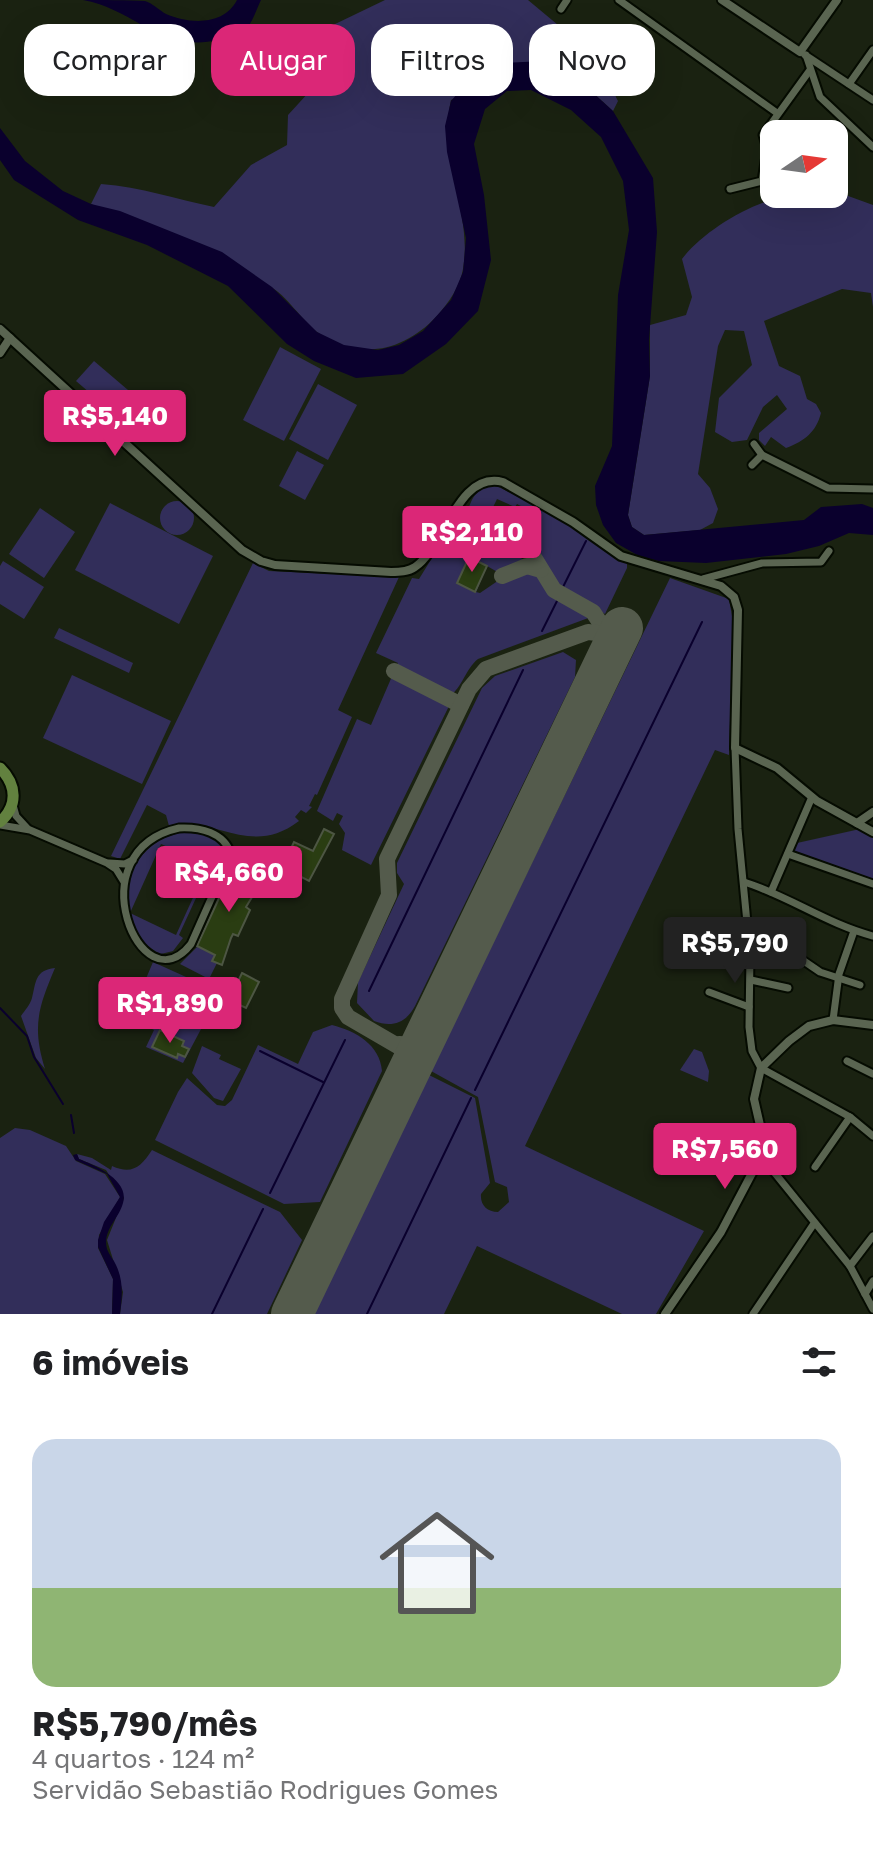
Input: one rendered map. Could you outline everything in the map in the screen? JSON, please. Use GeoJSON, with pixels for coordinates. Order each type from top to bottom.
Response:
{"type":"FeatureCollection","features":[{"type":"Feature","properties":{"kind":"main road"},"geometry":{"type":"LineString","coordinates":[[0,768],[13,785],[13,805],[0,824]]}},
{"type":"Feature","properties":{"kind":"street"},"geometry":{"type":"LineString","coordinates":[[561,9],[567,0]]}},
{"type":"Feature","properties":{"kind":"street"},"geometry":{"type":"LineString","coordinates":[[619,0],[777,113]]}},
{"type":"Feature","properties":{"kind":"street"},"geometry":{"type":"LineString","coordinates":[[722,0],[873,100]]}},
{"type":"Feature","properties":{"kind":"street"},"geometry":{"type":"LineString","coordinates":[[803,54],[836,1]]}},
{"type":"Feature","properties":{"kind":"street"},"geometry":{"type":"LineString","coordinates":[[849,84],[873,50]]}},
{"type":"Feature","properties":{"kind":"street"},"geometry":{"type":"LineString","coordinates":[[803,54],[820,97],[873,147]]}},
{"type":"Feature","properties":{"kind":"street"},"geometry":{"type":"LineString","coordinates":[[730,189],[762,181],[767,149],[763,135],[810,70]]}},
{"type":"Feature","properties":{"kind":"street"},"geometry":{"type":"LineString","coordinates":[[0,329],[253,558],[275,565],[361,571],[398,572],[414,568],[424,559],[468,492],[493,480],[503,482],[557,513],[621,556],[651,567],[703,579],[729,591],[737,603],[735,748],[738,829],[751,980],[750,1040],[755,1059],[761,1068],[850,1117],[873,1136]]}},
{"type":"Feature","properties":{"kind":"street"},"geometry":{"type":"LineString","coordinates":[[0,353],[10,338]]}},
{"type":"Feature","properties":{"kind":"street"},"geometry":{"type":"LineString","coordinates":[[754,444],[762,455],[828,488],[873,489]]}},
{"type":"Feature","properties":{"kind":"street"},"geometry":{"type":"LineString","coordinates":[[752,465],[762,455]]}},
{"type":"Feature","properties":{"kind":"street"},"geometry":{"type":"LineString","coordinates":[[703,579],[762,563],[821,562],[829,551]]}},
{"type":"Feature","properties":{"kind":"street"},"geometry":{"type":"LineString","coordinates":[[735,748],[777,768],[812,797],[873,832]]}},
{"type":"Feature","properties":{"kind":"street"},"geometry":{"type":"LineString","coordinates":[[771,892],[812,797]]}},
{"type":"Feature","properties":{"kind":"street"},"geometry":{"type":"LineString","coordinates":[[13,805],[16,816],[30,830]]}},
{"type":"Feature","properties":{"kind":"street"},"geometry":{"type":"LineString","coordinates":[[857,823],[873,812]]}},
{"type":"Feature","properties":{"kind":"street"},"geometry":{"type":"LineString","coordinates":[[0,824],[30,830],[107,863],[125,864],[152,840],[179,828],[202,829],[225,841],[231,854],[191,944],[174,957],[152,955],[136,942],[123,911],[124,882],[133,860]]}},
{"type":"Feature","properties":{"kind":"street"},"geometry":{"type":"LineString","coordinates":[[788,854],[873,884]]}},
{"type":"Feature","properties":{"kind":"street"},"geometry":{"type":"LineString","coordinates":[[107,863],[124,882]]}},
{"type":"Feature","properties":{"kind":"street"},"geometry":{"type":"LineString","coordinates":[[744,882],[854,931],[873,936]]}},
{"type":"Feature","properties":{"kind":"street"},"geometry":{"type":"LineString","coordinates":[[833,1020],[839,977],[854,931]]}},
{"type":"Feature","properties":{"kind":"street"},"geometry":{"type":"LineString","coordinates":[[748,934],[775,942]]}},
{"type":"Feature","properties":{"kind":"street"},"geometry":{"type":"LineString","coordinates":[[801,959],[817,970],[860,985]]}},
{"type":"Feature","properties":{"kind":"street"},"geometry":{"type":"LineString","coordinates":[[751,980],[788,988]]}},
{"type":"Feature","properties":{"kind":"street"},"geometry":{"type":"LineString","coordinates":[[709,992],[749,1007]]}},
{"type":"Feature","properties":{"kind":"street"},"geometry":{"type":"LineString","coordinates":[[665,1314],[721,1232],[761,1156],[762,1134],[754,1099],[761,1068],[802,1030],[833,1020],[873,1025]]}},
{"type":"Feature","properties":{"kind":"street"},"geometry":{"type":"LineString","coordinates":[[847,1061],[873,1074]]}},
{"type":"Feature","properties":{"kind":"street"},"geometry":{"type":"LineString","coordinates":[[815,1167],[850,1117]]}},
{"type":"Feature","properties":{"kind":"street"},"geometry":{"type":"LineString","coordinates":[[761,1156],[813,1225],[850,1266],[873,1309]]}},
{"type":"Feature","properties":{"kind":"street"},"geometry":{"type":"LineString","coordinates":[[753,1314],[813,1225]]}},
{"type":"Feature","properties":{"kind":"street"},"geometry":{"type":"LineString","coordinates":[[850,1266],[873,1236]]}},
{"type":"Feature","properties":{"kind":"street"},"geometry":{"type":"LineString","coordinates":[[865,1294],[873,1281]]}},
{"type":"Feature","properties":{"kind":"shaded area"},"geometry":{"type":"Polygon","coordinates":[[[83,0],[145,1],[166,14],[195,21],[224,15],[237,0],[261,0],[249,24],[211,24],[211,41],[198,42],[195,42],[195,24],[140,24],[83,0]]]}},
{"type":"Feature","properties":{"kind":"shaded area"},"geometry":{"type":"Polygon","coordinates":[[[385,0],[528,0],[557,24],[529,24],[529,67],[513,74],[513,24],[371,24],[371,96],[461,96],[451,100],[448,123],[448,145],[465,247],[459,282],[450,300],[424,328],[396,344],[381,348],[349,347],[333,341],[311,327],[269,286],[91,204],[101,184],[144,190],[214,207],[251,165],[287,145],[288,115],[305,96],[355,96],[355,24],[335,24],[385,0]]]}},
{"type":"Feature","properties":{"kind":"shaded area"},"geometry":{"type":"Polygon","coordinates":[[[513,62],[529,62],[529,90],[513,91],[513,62]]]}},
{"type":"Feature","properties":{"kind":"shaded area"},"geometry":{"type":"Polygon","coordinates":[[[455,96],[501,96],[485,109],[474,144],[484,195],[491,260],[478,311],[446,344],[403,374],[356,378],[314,361],[287,344],[228,286],[147,245],[78,220],[14,180],[0,160],[0,128],[25,161],[63,191],[222,252],[272,287],[317,332],[344,345],[378,350],[399,345],[423,331],[451,300],[463,272],[466,238],[447,152],[445,126],[451,101],[455,96]]]}},
{"type":"Feature","properties":{"kind":"shaded area"},"geometry":{"type":"Polygon","coordinates":[[[543,96],[596,96],[613,111],[653,178],[657,232],[649,340],[650,376],[628,515],[632,527],[644,535],[804,520],[821,507],[862,504],[873,508],[873,535],[849,533],[819,546],[786,554],[706,563],[659,561],[639,556],[616,543],[603,525],[596,505],[595,486],[612,446],[618,295],[629,230],[623,181],[601,137],[571,110],[543,96]]]}},
{"type":"Feature","properties":{"kind":"shaded area"},"geometry":{"type":"Polygon","coordinates":[[[596,96],[616,96],[618,101],[613,111],[596,96]]]}},
{"type":"Feature","properties":{"kind":"shaded area"},"geometry":{"type":"Polygon","coordinates":[[[848,196],[873,205],[873,307],[871,293],[842,289],[764,321],[779,366],[800,376],[807,399],[816,404],[821,413],[813,431],[786,448],[771,437],[765,446],[759,440],[759,433],[787,409],[777,395],[763,407],[747,440],[732,442],[715,432],[719,398],[752,365],[744,331],[725,330],[718,346],[698,474],[710,488],[718,509],[713,523],[700,530],[644,535],[632,527],[628,515],[650,376],[650,325],[686,315],[692,297],[682,259],[703,238],[745,210],[760,204],[760,208],[848,208],[848,196]]]}},
{"type":"Feature","properties":{"kind":"shaded area"},"geometry":{"type":"Polygon","coordinates":[[[280,347],[321,369],[284,441],[243,420],[280,347]]]}},
{"type":"Feature","properties":{"kind":"shaded area"},"geometry":{"type":"Polygon","coordinates":[[[94,361],[128,390],[111,411],[76,381],[94,361]]]}},
{"type":"Feature","properties":{"kind":"shaded area"},"geometry":{"type":"Polygon","coordinates":[[[318,384],[357,405],[328,460],[289,439],[318,384]]]}},
{"type":"Feature","properties":{"kind":"shaded area"},"geometry":{"type":"Polygon","coordinates":[[[297,451],[324,465],[305,500],[279,486],[297,451]]]}},
{"type":"Feature","properties":{"kind":"shaded area"},"geometry":{"type":"Polygon","coordinates":[[[493,484],[563,520],[627,563],[627,568],[605,614],[553,582],[528,526],[530,511],[497,499],[479,536],[528,562],[501,574],[487,566],[476,592],[480,593],[502,578],[531,569],[540,575],[555,596],[591,617],[478,659],[450,695],[396,668],[398,663],[376,653],[412,578],[419,579],[461,511],[468,510],[479,490],[493,484]]]}},
{"type":"Feature","properties":{"kind":"shaded area"},"geometry":{"type":"Polygon","coordinates":[[[177,501],[189,506],[194,518],[189,530],[177,535],[165,530],[160,518],[165,506],[177,501]]]}},
{"type":"Feature","properties":{"kind":"shaded area"},"geometry":{"type":"Polygon","coordinates":[[[110,503],[213,556],[179,624],[75,570],[110,503]]]}},
{"type":"Feature","properties":{"kind":"shaded area"},"geometry":{"type":"Polygon","coordinates":[[[40,508],[75,532],[44,578],[9,554],[40,508]]]}},
{"type":"Feature","properties":{"kind":"shaded area"},"geometry":{"type":"Polygon","coordinates":[[[3,561],[44,587],[24,619],[0,604],[0,566],[3,561]]]}},
{"type":"Feature","properties":{"kind":"shaded area"},"geometry":{"type":"Polygon","coordinates":[[[253,563],[269,571],[399,577],[338,710],[352,717],[317,795],[309,806],[312,807],[306,813],[301,810],[295,817],[299,821],[281,831],[250,836],[204,826],[169,826],[166,815],[147,805],[120,859],[111,856],[253,563]]]}},
{"type":"Feature","properties":{"kind":"shaded area"},"geometry":{"type":"Polygon","coordinates":[[[670,578],[729,599],[733,622],[729,755],[715,750],[525,1146],[704,1231],[656,1314],[622,1314],[477,1246],[444,1314],[314,1314],[429,1075],[475,1098],[490,1183],[481,1194],[483,1205],[498,1212],[509,1202],[507,1187],[495,1182],[478,1097],[431,1071],[670,578]]]}},
{"type":"Feature","properties":{"kind":"shaded area"},"geometry":{"type":"Polygon","coordinates":[[[59,628],[133,663],[129,673],[54,638],[59,628]]]}},
{"type":"Feature","properties":{"kind":"shaded area"},"geometry":{"type":"Polygon","coordinates":[[[563,652],[576,660],[575,677],[415,1006],[398,1022],[387,1024],[374,1021],[357,1003],[358,982],[404,884],[397,873],[397,863],[482,688],[495,676],[563,652]]]}},
{"type":"Feature","properties":{"kind":"shaded area"},"geometry":{"type":"Polygon","coordinates":[[[393,674],[449,706],[371,865],[342,850],[345,833],[339,824],[343,816],[337,813],[333,821],[317,811],[357,719],[371,725],[393,674]]]}},
{"type":"Feature","properties":{"kind":"shaded area"},"geometry":{"type":"Polygon","coordinates":[[[72,675],[171,721],[142,784],[43,738],[72,675]]]}},
{"type":"Feature","properties":{"kind":"shaded area"},"geometry":{"type":"Polygon","coordinates":[[[860,829],[873,836],[873,879],[794,851],[797,843],[860,829]]]}},
{"type":"Feature","properties":{"kind":"shaded area"},"geometry":{"type":"Polygon","coordinates":[[[186,832],[208,836],[226,849],[220,870],[161,844],[130,913],[176,935],[202,878],[213,884],[212,887],[202,885],[179,935],[183,938],[173,951],[161,954],[143,941],[131,924],[126,905],[128,885],[135,866],[147,850],[164,838],[186,832]]]}},
{"type":"Feature","properties":{"kind":"shaded area"},"geometry":{"type":"Polygon","coordinates":[[[198,946],[215,955],[212,961],[217,963],[209,979],[180,964],[198,946]]]}},
{"type":"Feature","properties":{"kind":"shaded area"},"geometry":{"type":"Polygon","coordinates":[[[153,962],[217,991],[217,999],[183,1063],[146,1047],[154,1030],[144,1025],[151,1009],[165,1016],[171,1004],[142,990],[149,983],[145,981],[153,962]]]}},
{"type":"Feature","properties":{"kind":"shaded area"},"geometry":{"type":"Polygon","coordinates":[[[55,968],[39,1018],[39,1041],[45,1069],[36,1058],[21,1016],[31,1001],[40,974],[55,968]]]}},
{"type":"Feature","properties":{"kind":"shaded area"},"geometry":{"type":"Polygon","coordinates":[[[332,1025],[365,1040],[377,1054],[382,1071],[320,1202],[284,1204],[155,1140],[187,1078],[217,1105],[225,1106],[232,1100],[258,1045],[298,1064],[313,1032],[332,1025]]]}},
{"type":"Feature","properties":{"kind":"shaded area"},"geometry":{"type":"Polygon","coordinates":[[[202,1046],[221,1055],[219,1059],[241,1069],[223,1101],[214,1098],[192,1073],[202,1046]]]}},
{"type":"Feature","properties":{"kind":"shaded area"},"geometry":{"type":"Polygon","coordinates":[[[694,1049],[702,1052],[709,1071],[708,1082],[680,1070],[694,1049]]]}},
{"type":"Feature","properties":{"kind":"shaded area"},"geometry":{"type":"Polygon","coordinates":[[[15,1128],[30,1130],[66,1146],[76,1161],[105,1174],[120,1197],[99,1235],[98,1248],[113,1279],[112,1314],[0,1314],[0,1138],[15,1128]]]}},
{"type":"Feature","properties":{"kind":"shaded area"},"geometry":{"type":"Polygon","coordinates":[[[152,1150],[280,1212],[302,1240],[267,1314],[120,1314],[123,1292],[107,1240],[124,1198],[106,1170],[79,1159],[77,1154],[92,1158],[111,1170],[112,1166],[125,1170],[140,1165],[152,1150]]]}},
{"type":"Feature","properties":{"kind":"shaded area"},"geometry":{"type":"Polygon","coordinates":[[[77,1154],[79,1159],[101,1169],[116,1181],[124,1195],[106,1242],[120,1277],[120,1314],[112,1314],[113,1279],[98,1247],[98,1240],[104,1222],[120,1197],[107,1174],[75,1160],[73,1155],[77,1154]]]}},
{"type":"Feature","properties":{"kind":"building"},"geometry":{"type":"Polygon","coordinates":[[[469,557],[487,566],[475,592],[457,583],[469,557]]]}},
{"type":"Feature","properties":{"kind":"building"},"geometry":{"type":"Polygon","coordinates":[[[324,829],[334,834],[309,881],[282,867],[294,842],[313,851],[324,829]]]}},
{"type":"Feature","properties":{"kind":"building"},"geometry":{"type":"Polygon","coordinates":[[[250,864],[254,866],[251,873],[263,879],[246,907],[250,910],[238,936],[233,934],[231,938],[222,965],[212,961],[215,955],[197,946],[232,870],[243,876],[250,864]]]}},
{"type":"Feature","properties":{"kind":"building"},"geometry":{"type":"Polygon","coordinates":[[[242,973],[259,982],[246,1008],[229,1000],[242,973]]]}},
{"type":"Feature","properties":{"kind":"building"},"geometry":{"type":"Polygon","coordinates":[[[160,1030],[184,1041],[182,1046],[189,1049],[185,1057],[178,1054],[177,1058],[152,1047],[160,1030]]]}},
{"type":"Feature","properties":{"kind":"waterway"},"geometry":{"type":"LineString","coordinates":[[563,587],[586,541]]}},
{"type":"Feature","properties":{"kind":"waterway"},"geometry":{"type":"LineString","coordinates":[[542,631],[557,601]]}},
{"type":"Feature","properties":{"kind":"waterway"},"geometry":{"type":"LineString","coordinates":[[475,1090],[702,622]]}},
{"type":"Feature","properties":{"kind":"waterway"},"geometry":{"type":"LineString","coordinates":[[369,991],[523,670]]}},
{"type":"Feature","properties":{"kind":"waterway"},"geometry":{"type":"LineString","coordinates":[[0,1008],[27,1036],[34,1057],[63,1104]]}},
{"type":"Feature","properties":{"kind":"waterway"},"geometry":{"type":"LineString","coordinates":[[270,1193],[345,1040]]}},
{"type":"Feature","properties":{"kind":"waterway"},"geometry":{"type":"LineString","coordinates":[[260,1051],[323,1082]]}},
{"type":"Feature","properties":{"kind":"waterway"},"geometry":{"type":"LineString","coordinates":[[367,1314],[471,1098]]}},
{"type":"Feature","properties":{"kind":"waterway"},"geometry":{"type":"LineString","coordinates":[[71,1115],[74,1133]]}},
{"type":"Feature","properties":{"kind":"waterway"},"geometry":{"type":"LineString","coordinates":[[212,1314],[263,1209]]}},
{"type":"Feature","properties":{"kind":"taxiway"},"geometry":{"type":"LineString","coordinates":[[535,559],[554,590],[593,612],[610,638]]}},
{"type":"Feature","properties":{"kind":"taxiway"},"geometry":{"type":"LineString","coordinates":[[502,576],[527,566],[541,570]]}},
{"type":"Feature","properties":{"kind":"taxiway"},"geometry":{"type":"LineString","coordinates":[[410,1068],[403,1049],[348,1017],[342,1008],[342,999],[389,895],[387,859],[469,689],[486,669],[588,632],[606,634],[612,646],[610,654]]}},
{"type":"Feature","properties":{"kind":"taxiway"},"geometry":{"type":"LineString","coordinates":[[394,671],[461,705]]}},
{"type":"Feature","properties":{"kind":"taxiway"},"geometry":{"type":"LineString","coordinates":[[399,1044],[414,1045],[425,1038]]}},
{"type":"Feature","properties":{"kind":"runway"},"geometry":{"type":"LineString","coordinates":[[292,1314],[622,628]]}}]}
